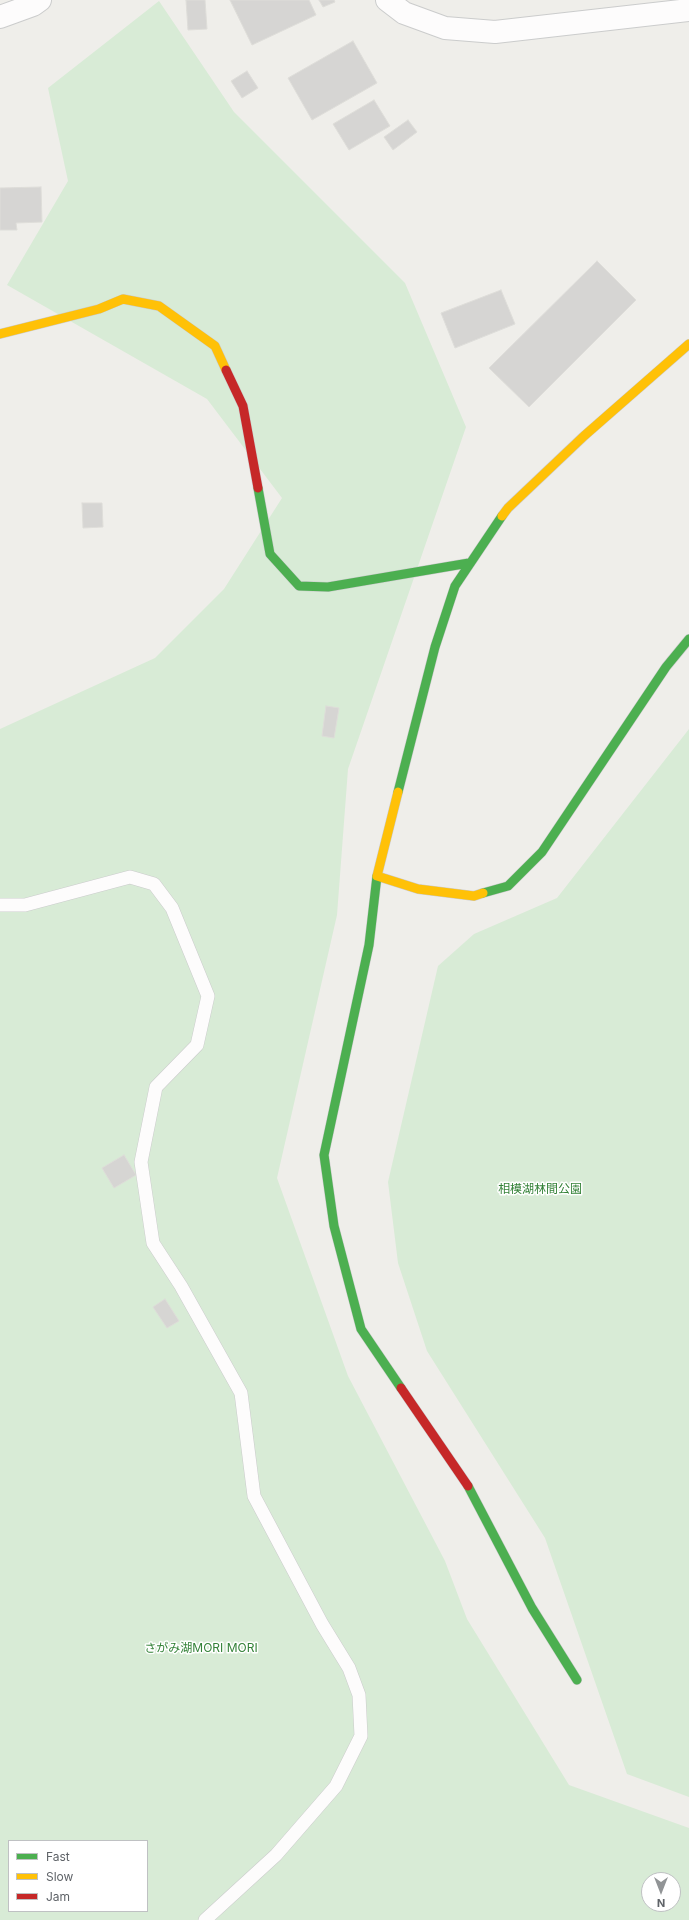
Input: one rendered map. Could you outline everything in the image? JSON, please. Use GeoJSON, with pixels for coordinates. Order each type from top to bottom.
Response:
{"type":"FeatureCollection","features":[{"type":"Feature","properties":{"kind":"street"},"geometry":{"type":"LineString","coordinates":[[0,18],[33,5],[40,0]]}},
{"type":"Feature","properties":{"kind":"street"},"geometry":{"type":"LineString","coordinates":[[387,0],[404,13],[445,28],[495,32],[689,10]]}},
{"type":"Feature","properties":{"kind":"street"},"geometry":{"type":"LineString","coordinates":[[0,334],[99,310],[123,299],[159,306],[215,346],[243,406],[270,554],[299,586],[328,587],[469,563]]}},
{"type":"Feature","properties":{"kind":"street"},"geometry":{"type":"LineString","coordinates":[[577,1680],[532,1608],[467,1484],[361,1328],[334,1226],[324,1155],[369,946],[377,876],[435,647],[455,586],[469,563],[508,508],[584,436],[689,344]]}},
{"type":"Feature","properties":{"kind":"street"},"geometry":{"type":"LineString","coordinates":[[377,876],[418,889],[474,896],[508,886],[542,852],[666,668],[689,639]]}},
{"type":"Feature","properties":{"kind":"lane"},"geometry":{"type":"LineString","coordinates":[[0,905],[25,905],[130,877],[154,884],[172,908],[208,996],[197,1045],[156,1087],[141,1162],[153,1243],[181,1286],[241,1393],[254,1496],[322,1624],[350,1668],[360,1695],[361,1736],[336,1786],[276,1855],[205,1920]]}},
{"type":"Feature","properties":{"kind":"green space","name":"さがみ湖MORI MORI"},"geometry":{"type":"Polygon","coordinates":[[[159,1],[234,112],[405,283],[466,427],[348,769],[337,915],[277,1178],[348,1376],[445,1561],[467,1619],[569,1785],[689,1828],[689,1920],[0,1920],[0,729],[155,658],[224,589],[282,498],[207,399],[7,285],[68,181],[48,88],[159,1]]]}},
{"type":"Feature","properties":{"kind":"green space","name":"相模湖林間公園"},"geometry":{"type":"Polygon","coordinates":[[[689,729],[689,1797],[627,1774],[545,1538],[427,1351],[398,1263],[388,1182],[438,966],[474,934],[557,898],[689,729]]]}},
{"type":"Feature","properties":{"kind":"building"},"geometry":{"type":"Polygon","coordinates":[[[186,0],[205,0],[207,29],[188,30],[186,0]]]}},
{"type":"Feature","properties":{"kind":"building"},"geometry":{"type":"Polygon","coordinates":[[[230,0],[309,0],[316,15],[252,45],[230,0]]]}},
{"type":"Feature","properties":{"kind":"building"},"geometry":{"type":"Polygon","coordinates":[[[319,0],[334,0],[335,2],[323,7],[319,0]]]}},
{"type":"Feature","properties":{"kind":"building"},"geometry":{"type":"Polygon","coordinates":[[[353,41],[377,83],[312,120],[288,78],[353,41]]]}},
{"type":"Feature","properties":{"kind":"building"},"geometry":{"type":"Polygon","coordinates":[[[247,71],[258,88],[242,98],[231,81],[247,71]]]}},
{"type":"Feature","properties":{"kind":"building"},"geometry":{"type":"Polygon","coordinates":[[[374,100],[390,126],[349,150],[333,124],[374,100]]]}},
{"type":"Feature","properties":{"kind":"building"},"geometry":{"type":"Polygon","coordinates":[[[408,120],[417,132],[393,150],[384,137],[408,120]]]}},
{"type":"Feature","properties":{"kind":"building"},"geometry":{"type":"Polygon","coordinates":[[[41,187],[42,222],[16,223],[17,230],[0,230],[0,188],[41,187]]]}},
{"type":"Feature","properties":{"kind":"building"},"geometry":{"type":"Polygon","coordinates":[[[597,261],[636,300],[529,407],[489,368],[597,261]]]}},
{"type":"Feature","properties":{"kind":"building"},"geometry":{"type":"Polygon","coordinates":[[[501,290],[515,324],[455,348],[441,313],[501,290]]]}},
{"type":"Feature","properties":{"kind":"building"},"geometry":{"type":"Polygon","coordinates":[[[82,503],[102,503],[103,527],[83,528],[82,503]]]}},
{"type":"Feature","properties":{"kind":"building"},"geometry":{"type":"Polygon","coordinates":[[[326,706],[339,708],[334,738],[322,736],[326,706]]]}},
{"type":"Feature","properties":{"kind":"building"},"geometry":{"type":"Polygon","coordinates":[[[124,1155],[136,1175],[114,1188],[102,1168],[124,1155]]]}},
{"type":"Feature","properties":{"kind":"building"},"geometry":{"type":"Polygon","coordinates":[[[165,1299],[179,1321],[167,1328],[153,1307],[165,1299]]]}},
{"type":"Feature","properties":{"kind":"traffic: fast"},"geometry":{"type":"LineString","coordinates":[[258,488],[270,554],[299,586],[328,587],[469,563]]}},
{"type":"Feature","properties":{"kind":"traffic: fast"},"geometry":{"type":"LineString","coordinates":[[398,792],[435,647],[455,586],[502,516]]}},
{"type":"Feature","properties":{"kind":"traffic: fast"},"geometry":{"type":"LineString","coordinates":[[483,893],[508,886],[542,852],[666,667],[689,639]]}},
{"type":"Feature","properties":{"kind":"traffic: fast"},"geometry":{"type":"LineString","coordinates":[[377,876],[369,945],[324,1155],[334,1226],[361,1329],[401,1388]]}},
{"type":"Feature","properties":{"kind":"traffic: fast"},"geometry":{"type":"LineString","coordinates":[[468,1486],[532,1608],[577,1680]]}},
{"type":"Feature","properties":{"kind":"traffic: slow"},"geometry":{"type":"LineString","coordinates":[[0,334],[99,309],[123,299],[159,306],[215,346],[226,370]]}},
{"type":"Feature","properties":{"kind":"traffic: slow"},"geometry":{"type":"LineString","coordinates":[[502,516],[508,508],[584,436],[689,344]]}},
{"type":"Feature","properties":{"kind":"traffic: slow"},"geometry":{"type":"LineString","coordinates":[[398,792],[377,876],[418,889],[474,896],[483,893]]}},
{"type":"Feature","properties":{"kind":"traffic: jam"},"geometry":{"type":"LineString","coordinates":[[226,370],[243,406],[258,488]]}},
{"type":"Feature","properties":{"kind":"traffic: jam"},"geometry":{"type":"LineString","coordinates":[[401,1388],[468,1486]]}}]}
